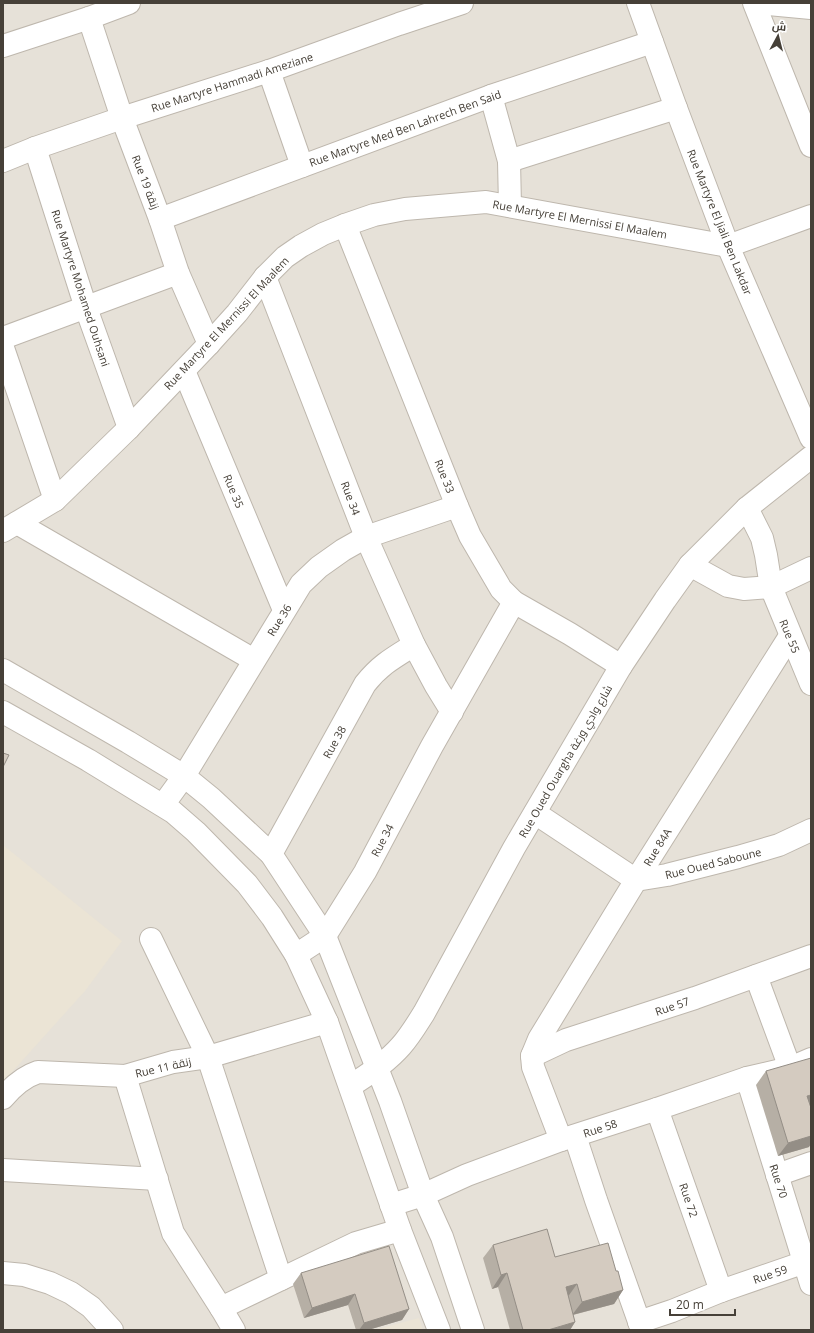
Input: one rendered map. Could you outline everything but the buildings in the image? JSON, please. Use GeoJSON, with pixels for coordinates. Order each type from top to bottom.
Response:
{"type":"FeatureCollection","features":[{"type":"Feature","properties":{"kind":"street"},"geometry":{"type":"LineString","coordinates":[[3,46],[89,18],[129,3]]}},
{"type":"Feature","properties":{"kind":"street","name":"Rue Martyre Hammadi Ameziane"},"geometry":{"type":"LineString","coordinates":[[3,161],[35,148],[122,118],[269,71],[462,3]]}},
{"type":"Feature","properties":{"kind":"street","name":"Rue Martyre El Jiali Ben Lakdar"},"geometry":{"type":"LineString","coordinates":[[638,3],[728,246],[811,438]]}},
{"type":"Feature","properties":{"kind":"street"},"geometry":{"type":"LineString","coordinates":[[754,3],[811,146]]}},
{"type":"Feature","properties":{"kind":"street"},"geometry":{"type":"LineString","coordinates":[[758,3],[811,8]]}},
{"type":"Feature","properties":{"kind":"street","name":"Rue 19 زنقة"},"geometry":{"type":"LineString","coordinates":[[89,18],[122,118],[160,219],[178,273],[209,344]]}},
{"type":"Feature","properties":{"kind":"street","name":"Rue Martyre Med Ben Lahrech Ben Said"},"geometry":{"type":"LineString","coordinates":[[160,219],[491,96],[652,42]]}},
{"type":"Feature","properties":{"kind":"street"},"geometry":{"type":"LineString","coordinates":[[269,71],[302,166]]}},
{"type":"Feature","properties":{"kind":"street"},"geometry":{"type":"LineString","coordinates":[[491,96],[509,161],[510,206]]}},
{"type":"Feature","properties":{"kind":"street"},"geometry":{"type":"LineString","coordinates":[[509,161],[676,108]]}},
{"type":"Feature","properties":{"kind":"street","name":"Rue Martyre Mohamed Ouhsani"},"geometry":{"type":"LineString","coordinates":[[35,148],[86,308],[129,428]]}},
{"type":"Feature","properties":{"kind":"street","name":"Rue Martyre El Mernissi El Maalem"},"geometry":{"type":"LineString","coordinates":[[10,527],[55,500],[129,428],[209,344],[237,313],[265,277],[285,257],[300,246],[345,225],[374,215],[405,208],[486,202],[728,246]]}},
{"type":"Feature","properties":{"kind":"street"},"geometry":{"type":"LineString","coordinates":[[728,246],[811,216]]}},
{"type":"Feature","properties":{"kind":"street","name":"Rue 33"},"geometry":{"type":"LineString","coordinates":[[345,225],[456,506],[470,536],[501,589],[514,602],[570,634],[621,666]]}},
{"type":"Feature","properties":{"kind":"street"},"geometry":{"type":"LineString","coordinates":[[3,338],[178,273]]}},
{"type":"Feature","properties":{"kind":"street","name":"Rue 34"},"geometry":{"type":"LineString","coordinates":[[265,277],[366,537],[414,645],[452,712]]}},
{"type":"Feature","properties":{"kind":"street"},"geometry":{"type":"LineString","coordinates":[[3,348],[55,500]]}},
{"type":"Feature","properties":{"kind":"street","name":"Rue 35"},"geometry":{"type":"LineString","coordinates":[[184,371],[284,610]]}},
{"type":"Feature","properties":{"kind":"street","name":"Rue Oued Ouargha شارع وادي ورغة"},"geometry":{"type":"LineString","coordinates":[[350,1086],[377,1067],[401,1046],[411,1034],[535,813],[621,666],[690,565],[747,508],[811,457]]}},
{"type":"Feature","properties":{"kind":"street","name":"Rue 36"},"geometry":{"type":"LineString","coordinates":[[163,806],[184,776],[301,584],[319,567],[343,550],[366,537],[456,506]]}},
{"type":"Feature","properties":{"kind":"street","name":"Rue 55"},"geometry":{"type":"LineString","coordinates":[[747,508],[762,538],[771,587],[811,684]]}},
{"type":"Feature","properties":{"kind":"street"},"geometry":{"type":"LineString","coordinates":[[10,527],[254,660]]}},
{"type":"Feature","properties":{"kind":"street"},"geometry":{"type":"LineString","coordinates":[[690,565],[728,586],[744,589],[771,587],[811,568]]}},
{"type":"Feature","properties":{"kind":"street","name":"Rue 34"},"geometry":{"type":"LineString","coordinates":[[296,955],[325,936],[365,872],[432,746],[514,602]]}},
{"type":"Feature","properties":{"kind":"street","name":"Rue 84A"},"geometry":{"type":"LineString","coordinates":[[532,1059],[539,1039],[636,880],[790,636]]}},
{"type":"Feature","properties":{"kind":"street","name":"Rue 38"},"geometry":{"type":"LineString","coordinates":[[271,854],[365,684],[386,662],[414,645]]}},
{"type":"Feature","properties":{"kind":"street"},"geometry":{"type":"LineString","coordinates":[[3,670],[184,776],[211,798],[271,854],[325,936],[377,1067],[423,1194],[442,1237],[473,1330]]}},
{"type":"Feature","properties":{"kind":"street"},"geometry":{"type":"LineString","coordinates":[[3,712],[88,760],[173,812],[196,832],[247,884],[272,917],[296,955],[327,1022],[400,1230],[439,1330]]}},
{"type":"Feature","properties":{"kind":"street"},"geometry":{"type":"LineString","coordinates":[[535,813],[636,880]]}},
{"type":"Feature","properties":{"kind":"street","name":"Rue Oued Saboune"},"geometry":{"type":"LineString","coordinates":[[636,880],[667,875],[738,858],[779,845],[811,830]]}},
{"type":"Feature","properties":{"kind":"street"},"geometry":{"type":"LineString","coordinates":[[151,939],[208,1057],[281,1279]]}},
{"type":"Feature","properties":{"kind":"street","name":"Rue 57"},"geometry":{"type":"LineString","coordinates":[[532,1059],[566,1040],[649,1014],[811,956]]}},
{"type":"Feature","properties":{"kind":"street"},"geometry":{"type":"LineString","coordinates":[[756,976],[790,1068]]}},
{"type":"Feature","properties":{"kind":"street","name":"Rue 11 زنقة"},"geometry":{"type":"LineString","coordinates":[[3,1098],[18,1082],[28,1075],[38,1072],[125,1076],[173,1062],[208,1057],[327,1022]]}},
{"type":"Feature","properties":{"kind":"street"},"geometry":{"type":"LineString","coordinates":[[532,1059],[539,1085],[568,1138],[601,1215],[640,1326]]}},
{"type":"Feature","properties":{"kind":"street","name":"Rue 58"},"geometry":{"type":"LineString","coordinates":[[392,1205],[423,1194],[467,1175],[568,1138],[746,1078],[790,1068],[811,1059]]}},
{"type":"Feature","properties":{"kind":"street"},"geometry":{"type":"LineString","coordinates":[[125,1076],[173,1233],[234,1330]]}},
{"type":"Feature","properties":{"kind":"street","name":"Rue 70"},"geometry":{"type":"LineString","coordinates":[[746,1078],[807,1261],[811,1284]]}},
{"type":"Feature","properties":{"kind":"street","name":"Rue 72"},"geometry":{"type":"LineString","coordinates":[[657,1109],[721,1291]]}},
{"type":"Feature","properties":{"kind":"street"},"geometry":{"type":"LineString","coordinates":[[778,1176],[811,1163]]}},
{"type":"Feature","properties":{"kind":"street"},"geometry":{"type":"LineString","coordinates":[[3,1170],[157,1179]]}},
{"type":"Feature","properties":{"kind":"street"},"geometry":{"type":"LineString","coordinates":[[221,1308],[356,1243],[400,1230]]}},
{"type":"Feature","properties":{"kind":"street","name":"Rue 59"},"geometry":{"type":"LineString","coordinates":[[640,1326],[721,1291],[807,1261]]}},
{"type":"Feature","properties":{"kind":"street"},"geometry":{"type":"LineString","coordinates":[[3,1273],[24,1275],[50,1283],[71,1293],[91,1308],[112,1330]]}},
{"type":"Feature","properties":{"kind":"shaded area"},"geometry":{"type":"Polygon","coordinates":[[[3,3],[811,3],[811,1330],[3,1330],[3,3]]]}},
{"type":"Feature","properties":{"kind":"shaded area"},"geometry":{"type":"Polygon","coordinates":[[[3,845],[122,941],[85,991],[3,1082],[3,845]]]}},
{"type":"Feature","properties":{"kind":"shaded area"},"geometry":{"type":"Polygon","coordinates":[[[419,1318],[423,1330],[374,1330],[419,1318]]]}}]}
